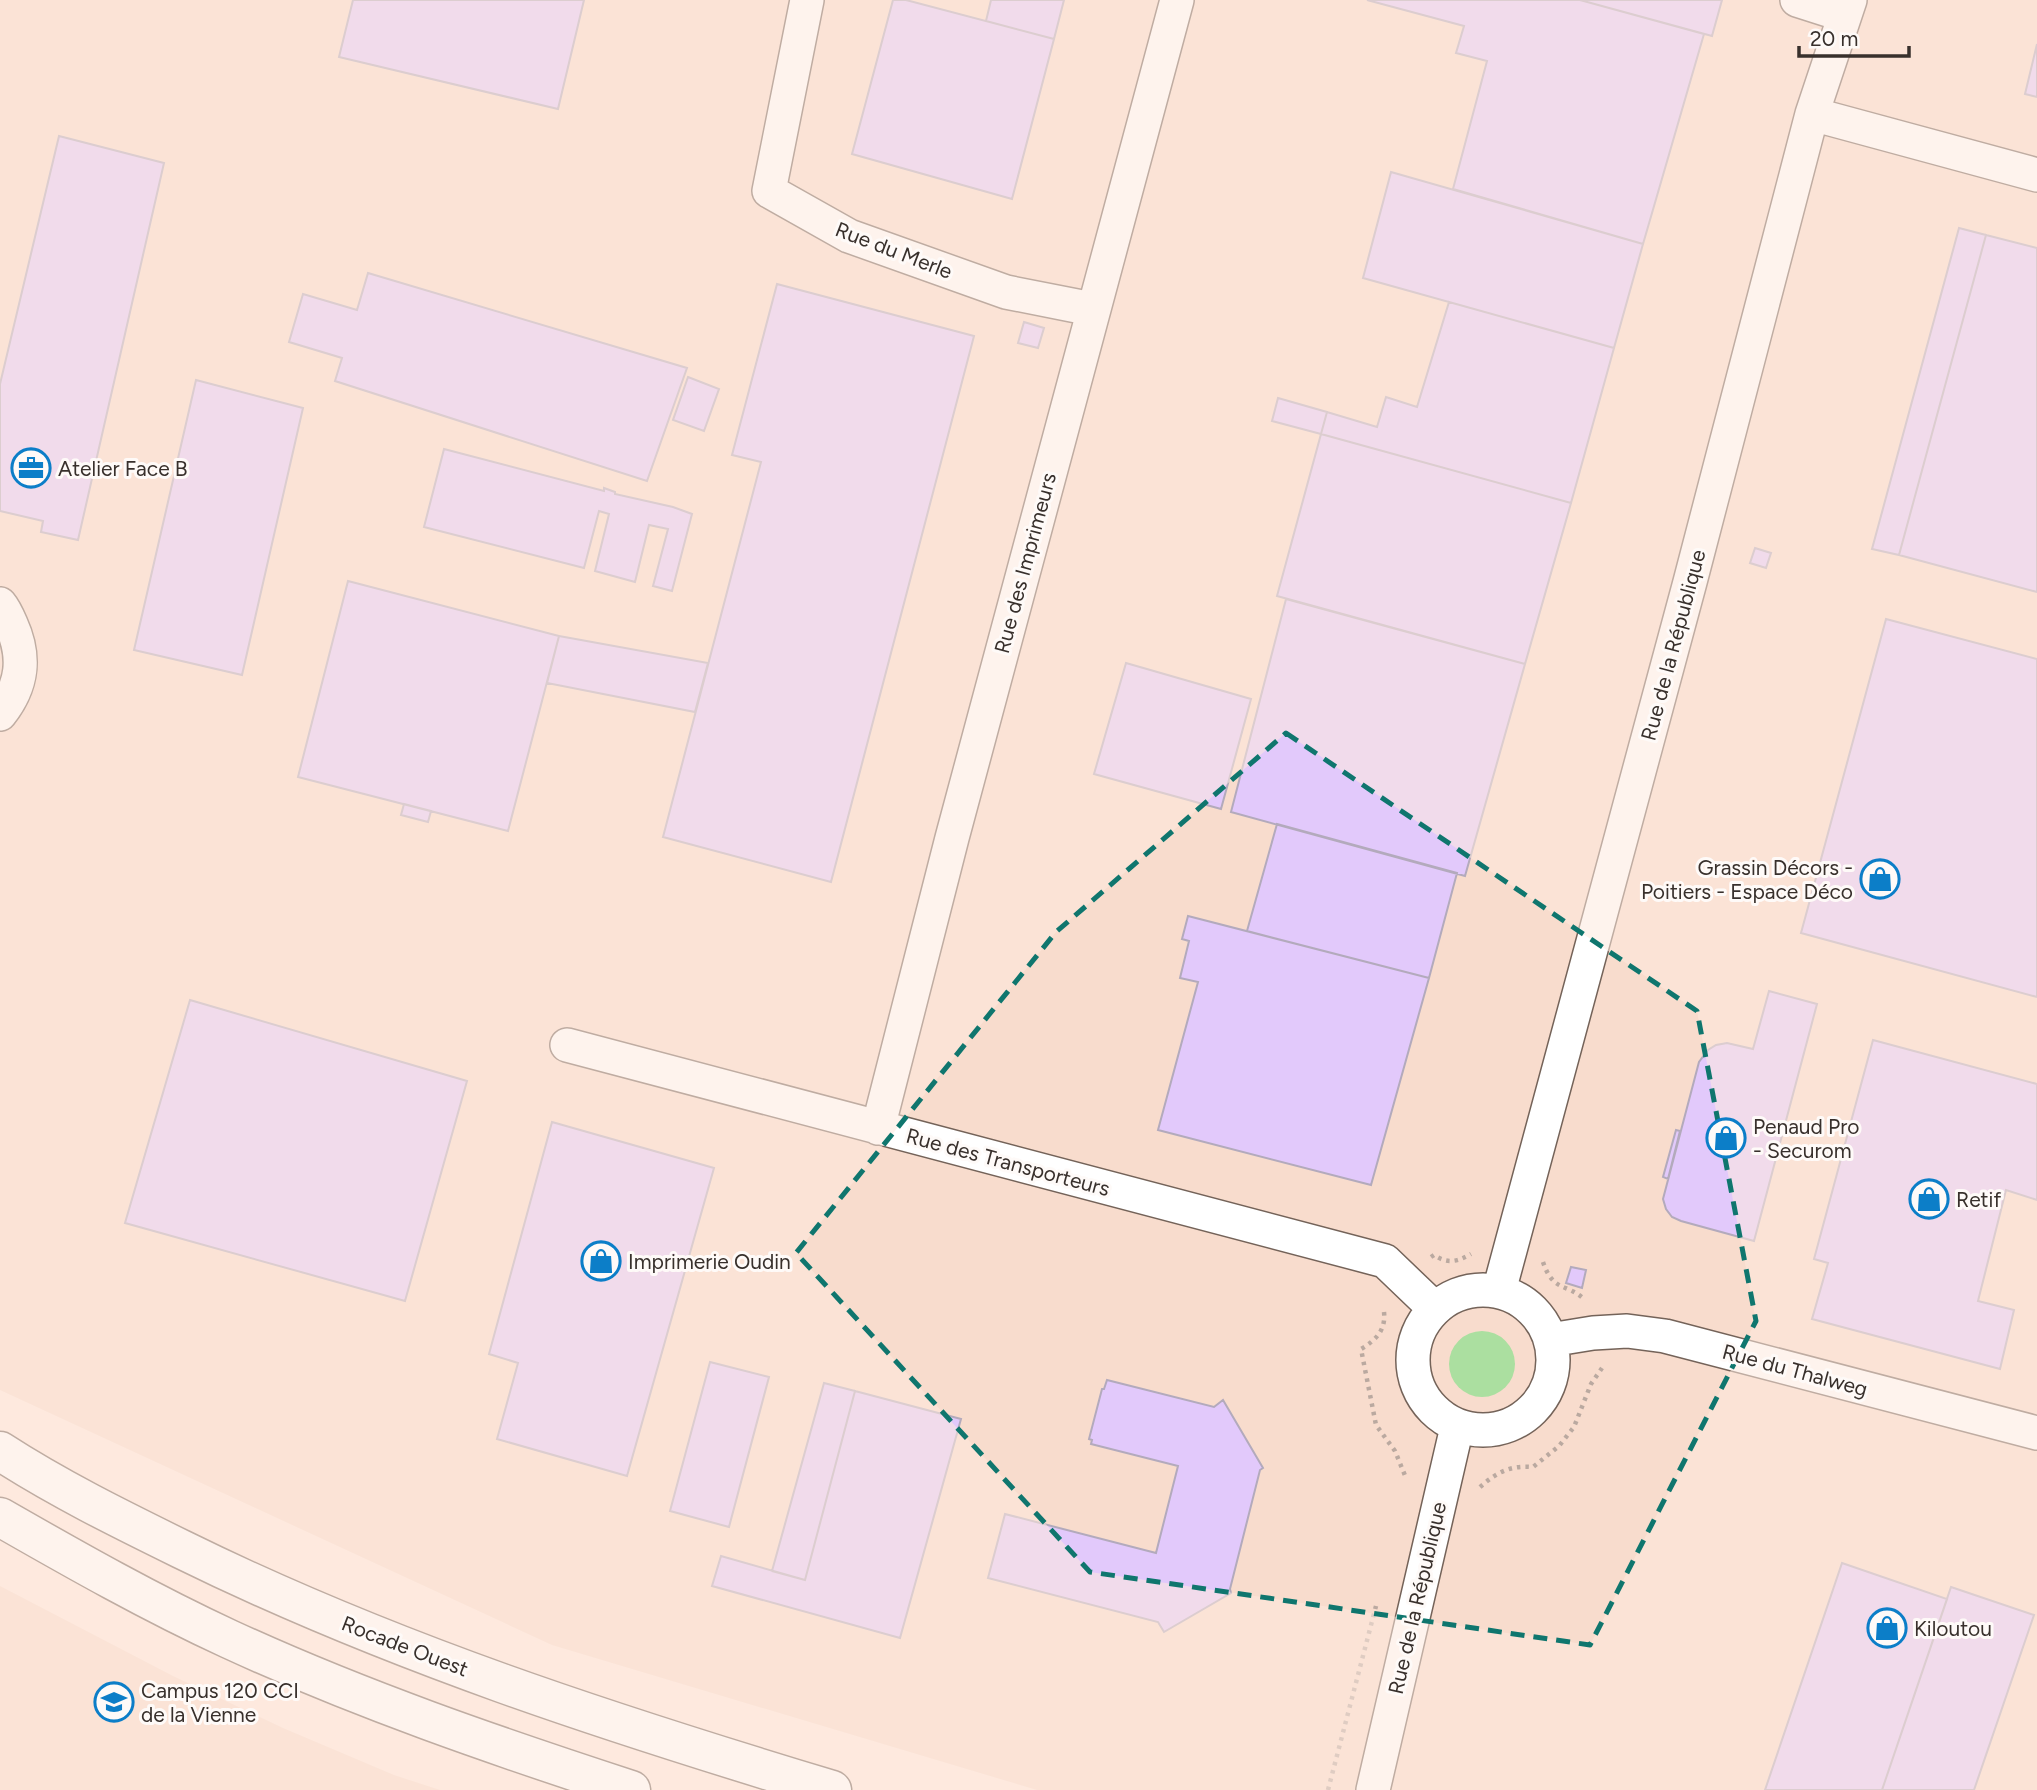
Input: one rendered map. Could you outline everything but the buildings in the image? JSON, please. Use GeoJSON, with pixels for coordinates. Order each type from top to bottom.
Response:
{"type":"FeatureCollection","features":[{"type":"Feature","properties":{"kind":"main road","name":"Rocade Ouest"},"geometry":{"type":"LineString","coordinates":[[0,1451],[171,1544],[254,1585],[384,1640],[547,1700],[832,1790]]}},
{"type":"Feature","properties":{"kind":"main road"},"geometry":{"type":"LineString","coordinates":[[0,1517],[120,1586],[230,1640],[355,1692],[556,1766],[631,1790]]}},
{"type":"Feature","properties":{"kind":"street","name":"Rue du Merle"},"geometry":{"type":"LineString","coordinates":[[807,0],[769,191],[849,236],[1006,292],[1092,309]]}},
{"type":"Feature","properties":{"kind":"street","name":"Rue des Imprimeurs"},"geometry":{"type":"LineString","coordinates":[[878,1128],[951,838],[1177,0]]}},
{"type":"Feature","properties":{"kind":"street"},"geometry":{"type":"LineString","coordinates":[[1797,0],[1847,8]]}},
{"type":"Feature","properties":{"kind":"street","name":"Rue de la République"},"geometry":{"type":"LineString","coordinates":[[1499,1292],[1812,114],[1847,8]]}},
{"type":"Feature","properties":{"kind":"street"},"geometry":{"type":"LineString","coordinates":[[1812,114],[2037,175]]}},
{"type":"Feature","properties":{"kind":"street"},"geometry":{"type":"LineString","coordinates":[[0,604],[17,637],[22,670],[11,699],[0,713]]}},
{"type":"Feature","properties":{"kind":"street","name":"Rue des Transporteurs"},"geometry":{"type":"LineString","coordinates":[[567,1045],[1385,1261],[1433,1307]]}},
{"type":"Feature","properties":{"kind":"street"},"geometry":{"type":"LineString","coordinates":[[1479,1289],[1499,1292],[1516,1298],[1538,1316],[1550,1340],[1552,1364],[1548,1387],[1538,1406],[1521,1420],[1503,1428],[1479,1433],[1457,1427],[1429,1407],[1418,1381],[1413,1359],[1420,1327],[1433,1307],[1455,1294],[1479,1289]]}},
{"type":"Feature","properties":{"kind":"street","name":"Rue du Thalweg"},"geometry":{"type":"LineString","coordinates":[[1550,1340],[1627,1331],[1665,1336],[2037,1433]]}},
{"type":"Feature","properties":{"kind":"street","name":"Rue de la République"},"geometry":{"type":"LineString","coordinates":[[1372,1783],[1457,1427]]}},
{"type":"Feature","properties":{"kind":"path"},"geometry":{"type":"LineString","coordinates":[[1476,1491],[1492,1477],[1517,1466],[1534,1467],[1559,1446],[1574,1427],[1591,1384],[1603,1369],[1593,1333]]}},
{"type":"Feature","properties":{"kind":"highlighted area"},"geometry":{"type":"Polygon","coordinates":[[[1286,733],[1697,1011],[1756,1321],[1590,1645],[1090,1572],[796,1253],[1056,932],[1286,733]]]}},
{"type":"Feature","properties":{"kind":"shaded area"},"geometry":{"type":"Polygon","coordinates":[[[0,0],[2037,0],[2037,1790],[1037,1790],[552,1645],[0,1390],[0,0]]]}},
{"type":"Feature","properties":{"kind":"shaded area","name":"Campus 120 CCI de la Vienne"},"geometry":{"type":"Polygon","coordinates":[[[0,1586],[173,1676],[283,1728],[394,1775],[440,1790],[0,1790],[0,1586]]]}},
{"type":"Feature","properties":{"kind":"green space"},"geometry":{"type":"Polygon","coordinates":[[[1482,1331],[1495,1334],[1505,1341],[1512,1351],[1515,1364],[1512,1377],[1505,1387],[1495,1394],[1482,1397],[1469,1394],[1459,1387],[1452,1377],[1449,1364],[1452,1351],[1459,1341],[1469,1334],[1482,1331]]]}},
{"type":"Feature","properties":{"kind":"place","name":"Atelier Face B"},"geometry":{"type":"Point","coordinates":[31,468]}},
{"type":"Feature","properties":{"kind":"place","name":"Grassin Décors - Poitiers - Espace Déco"},"geometry":{"type":"Point","coordinates":[1880,879]}},
{"type":"Feature","properties":{"kind":"place","name":"Penaud Pro - Securom"},"geometry":{"type":"Point","coordinates":[1726,1138]}},
{"type":"Feature","properties":{"kind":"place","name":"Retif"},"geometry":{"type":"Point","coordinates":[1929,1199]}},
{"type":"Feature","properties":{"kind":"place","name":"Imprimerie Oudin"},"geometry":{"type":"Point","coordinates":[601,1261]}},
{"type":"Feature","properties":{"kind":"place","name":"Kiloutou"},"geometry":{"type":"Point","coordinates":[1887,1628]}},
{"type":"Feature","properties":{"kind":"place","name":"Campus 120 CCI de la Vienne"},"geometry":{"type":"Point","coordinates":[114,1702]}}]}
